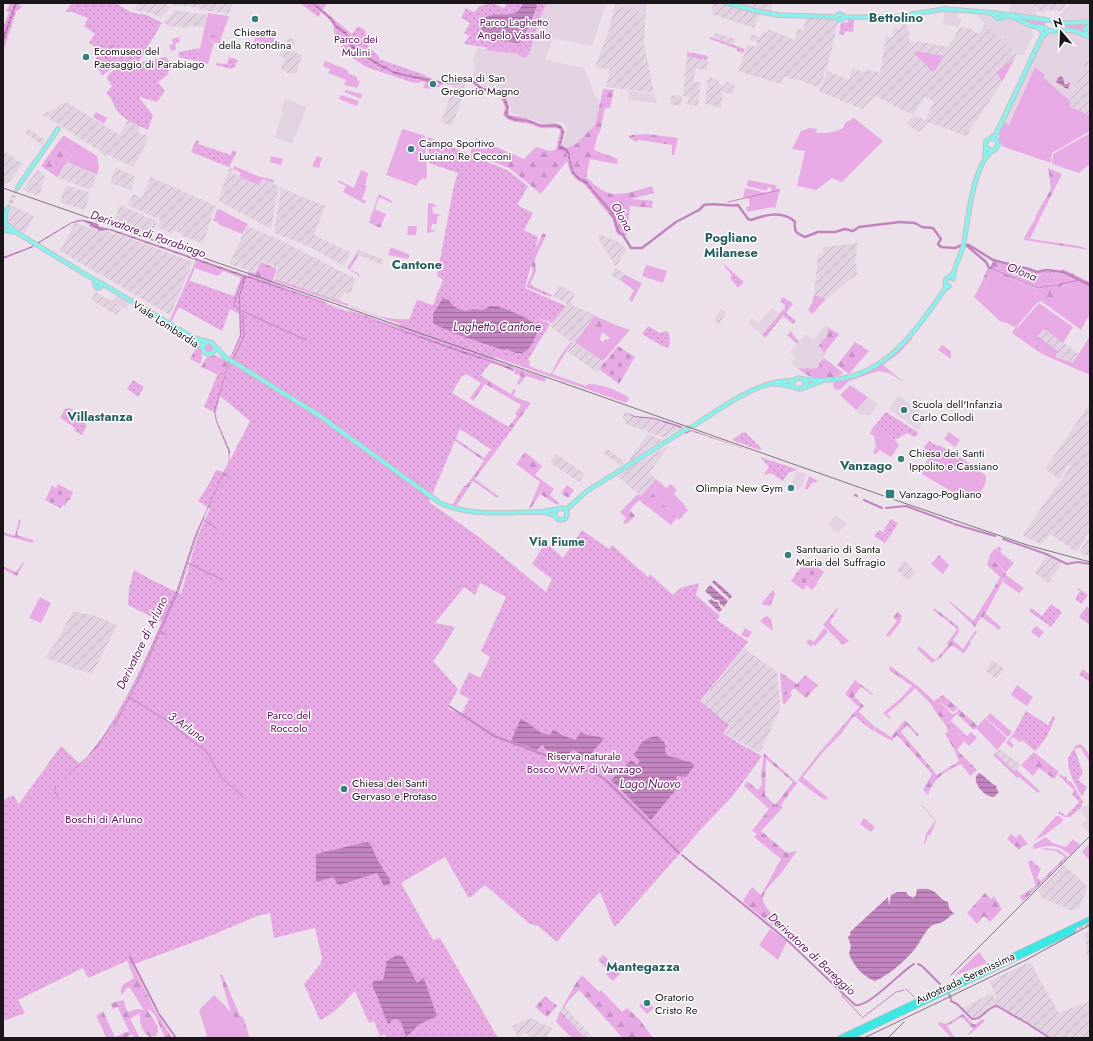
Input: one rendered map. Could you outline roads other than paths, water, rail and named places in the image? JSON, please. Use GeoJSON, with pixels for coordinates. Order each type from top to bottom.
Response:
{"type":"FeatureCollection","features":[{"type":"Feature","properties":{"kind":"highway","name":"Autostrada Serenissima"},"geometry":{"type":"LineString","coordinates":[[840,1038],[1090,919]]}},
{"type":"Feature","properties":{"kind":"highway","name":"Autostrada Serenissima"},"geometry":{"type":"LineString","coordinates":[[849,1038],[1073,931]]}},
{"type":"Feature","properties":{"kind":"main road"},"geometry":{"type":"LineString","coordinates":[[727,3],[761,12],[791,16],[837,17],[840,14],[843,17],[895,17],[944,9],[980,11],[1004,17],[1010,16],[1030,25],[1039,27],[1042,29],[1043,33],[999,128],[997,135],[997,148],[985,159]]}},
{"type":"Feature","properties":{"kind":"main road"},"geometry":{"type":"LineString","coordinates":[[998,15],[1035,18],[1050,21],[1058,26],[1062,31],[1072,30],[1089,36]]}},
{"type":"Feature","properties":{"kind":"main road"},"geometry":{"type":"LineString","coordinates":[[1040,39],[1048,30],[1047,24],[1050,21]]}},
{"type":"Feature","properties":{"kind":"main road"},"geometry":{"type":"LineString","coordinates":[[1030,25],[1040,26],[1052,32],[1058,26],[1090,22]]}},
{"type":"Feature","properties":{"kind":"main road"},"geometry":{"type":"LineString","coordinates":[[1089,36],[1085,30],[1090,25]]}},
{"type":"Feature","properties":{"kind":"main road"},"geometry":{"type":"LineString","coordinates":[[947,285],[953,284],[952,277],[963,245],[974,186],[985,159],[986,142],[999,128]]}},
{"type":"Feature","properties":{"kind":"main road"},"geometry":{"type":"LineString","coordinates":[[18,187],[59,130]]}},
{"type":"Feature","properties":{"kind":"main road"},"geometry":{"type":"LineString","coordinates":[[991,138],[997,141]]}},
{"type":"Feature","properties":{"kind":"main road"},"geometry":{"type":"LineString","coordinates":[[986,148],[992,151]]}},
{"type":"Feature","properties":{"kind":"main road"},"geometry":{"type":"LineString","coordinates":[[5,222],[4,215],[8,208]]}},
{"type":"Feature","properties":{"kind":"main road","name":"Viale Lombardia"},"geometry":{"type":"LineString","coordinates":[[5,222],[5,228],[3,230],[19,234]]}},
{"type":"Feature","properties":{"kind":"main road","name":"Viale Lombardia"},"geometry":{"type":"LineString","coordinates":[[5,222],[19,234],[88,275],[94,281],[110,288],[195,340],[203,349]]}},
{"type":"Feature","properties":{"kind":"main road"},"geometry":{"type":"LineString","coordinates":[[693,426],[755,389],[771,383],[794,380],[798,378],[825,380],[840,379],[860,374],[878,364],[890,356],[907,339],[945,289],[947,285],[946,279],[952,277]]}},
{"type":"Feature","properties":{"kind":"main road","name":"Viale Lombardia"},"geometry":{"type":"LineString","coordinates":[[129,300],[194,338],[208,342]]}},
{"type":"Feature","properties":{"kind":"main road"},"geometry":{"type":"LineString","coordinates":[[228,359],[206,354],[203,349],[204,344],[208,342],[214,344],[228,359],[317,414],[440,502],[460,510],[474,512],[548,513],[555,516],[557,520],[561,521],[564,520],[575,501]]}},
{"type":"Feature","properties":{"kind":"main road"},"geometry":{"type":"LineString","coordinates":[[211,354],[215,352],[216,347]]}},
{"type":"Feature","properties":{"kind":"main road"},"geometry":{"type":"LineString","coordinates":[[804,379],[806,384],[804,388]]}},
{"type":"Feature","properties":{"kind":"main road"},"geometry":{"type":"LineString","coordinates":[[794,380],[792,384],[794,388]]}},
{"type":"Feature","properties":{"kind":"main road"},"geometry":{"type":"LineString","coordinates":[[755,389],[776,384],[784,384],[800,389],[813,383],[825,380]]}},
{"type":"Feature","properties":{"kind":"main road"},"geometry":{"type":"LineString","coordinates":[[540,512],[568,508],[587,491],[688,428]]}},
{"type":"Feature","properties":{"kind":"main road"},"geometry":{"type":"LineString","coordinates":[[555,516],[555,511],[558,509]]}},
{"type":"Feature","properties":{"kind":"main road"},"geometry":{"type":"LineString","coordinates":[[564,509],[566,512],[566,517]]}},
{"type":"Feature","properties":{"kind":"water"},"geometry":{"type":"Polygon","coordinates":[[[15,3],[17,3],[3,43],[3,37],[15,3]]]}},
{"type":"Feature","properties":{"kind":"water"},"geometry":{"type":"Polygon","coordinates":[[[311,3],[332,18],[336,25],[346,32],[358,50],[393,71],[449,83],[471,79],[483,88],[494,90],[503,94],[509,107],[507,114],[510,116],[545,125],[555,124],[561,126],[564,132],[560,146],[568,149],[573,171],[580,178],[586,180],[595,192],[594,193],[586,184],[572,173],[567,152],[558,149],[562,132],[560,128],[541,127],[528,122],[510,119],[504,114],[507,108],[500,94],[481,90],[472,82],[469,81],[459,84],[447,84],[398,75],[379,66],[352,49],[345,34],[336,28],[330,19],[311,3]]]}},
{"type":"Feature","properties":{"kind":"water"},"geometry":{"type":"Polygon","coordinates":[[[523,3],[535,3],[537,6],[528,28],[519,43],[494,40],[492,36],[481,30],[480,25],[484,19],[494,15],[515,13],[523,3]]]}},
{"type":"Feature","properties":{"kind":"water"},"geometry":{"type":"Polygon","coordinates":[[[1061,76],[1065,85],[1070,82],[1068,89],[1056,82],[1061,76]]]}},
{"type":"Feature","properties":{"kind":"water"},"geometry":{"type":"Polygon","coordinates":[[[78,220],[85,220],[98,224],[99,227],[111,229],[346,310],[246,277],[240,296],[241,336],[230,359],[215,411],[217,421],[230,451],[229,461],[224,473],[230,477],[223,475],[196,535],[178,590],[138,677],[109,729],[97,747],[88,756],[112,723],[138,676],[176,592],[195,535],[228,463],[228,450],[216,421],[214,411],[230,358],[240,336],[239,296],[244,277],[109,230],[97,230],[98,229],[89,226],[90,224],[82,221],[72,223],[31,248],[3,259],[3,257],[30,247],[70,223],[78,220]]]}},
{"type":"Feature","properties":{"kind":"water","name":"Laghetto Cantone"},"geometry":{"type":"Polygon","coordinates":[[[443,298],[449,300],[454,306],[464,311],[475,309],[482,310],[490,306],[504,308],[525,318],[540,328],[529,348],[522,353],[497,348],[456,334],[433,323],[433,314],[443,298]]]}},
{"type":"Feature","properties":{"kind":"water"},"geometry":{"type":"Polygon","coordinates":[[[349,312],[514,369],[513,371],[495,363],[349,312]]]}},
{"type":"Feature","properties":{"kind":"water"},"geometry":{"type":"Polygon","coordinates":[[[624,412],[635,416],[655,418],[681,426],[683,430],[654,419],[634,417],[624,412]]]}},
{"type":"Feature","properties":{"kind":"water"},"geometry":{"type":"Polygon","coordinates":[[[691,430],[757,453],[691,431],[685,434],[684,433],[691,430]]]}},
{"type":"Feature","properties":{"kind":"water"},"geometry":{"type":"Polygon","coordinates":[[[714,580],[732,596],[730,599],[712,582],[714,580]]]}},
{"type":"Feature","properties":{"kind":"water"},"geometry":{"type":"Polygon","coordinates":[[[710,585],[728,601],[724,607],[720,604],[719,600],[715,600],[705,591],[710,585]]]}},
{"type":"Feature","properties":{"kind":"water"},"geometry":{"type":"Polygon","coordinates":[[[711,599],[718,602],[722,609],[720,612],[708,601],[711,599]]]}},
{"type":"Feature","properties":{"kind":"water"},"geometry":{"type":"Polygon","coordinates":[[[521,719],[540,732],[549,735],[551,735],[552,731],[554,730],[575,740],[581,732],[604,739],[590,755],[589,761],[573,750],[570,752],[566,761],[545,749],[543,745],[537,750],[511,741],[521,719]]]}},
{"type":"Feature","properties":{"kind":"water","name":"Lago Nuovo"},"geometry":{"type":"Polygon","coordinates":[[[657,736],[666,746],[666,755],[692,763],[694,766],[686,777],[677,776],[676,778],[679,783],[677,788],[651,820],[611,780],[631,760],[637,765],[640,761],[634,755],[639,747],[648,738],[657,736]]]}},
{"type":"Feature","properties":{"kind":"water"},"geometry":{"type":"Polygon","coordinates":[[[979,773],[992,784],[997,786],[996,788],[999,792],[994,797],[987,795],[978,787],[976,776],[979,773]]]}},
{"type":"Feature","properties":{"kind":"water"},"geometry":{"type":"Polygon","coordinates":[[[367,842],[371,845],[377,859],[390,880],[390,884],[384,886],[377,873],[339,885],[334,877],[316,882],[316,854],[367,842]]]}},
{"type":"Feature","properties":{"kind":"water"},"geometry":{"type":"Polygon","coordinates":[[[917,889],[928,889],[933,891],[943,900],[948,902],[949,908],[954,914],[944,921],[930,927],[914,950],[896,968],[875,981],[870,979],[853,963],[849,954],[851,946],[848,937],[851,934],[850,932],[888,897],[889,906],[891,895],[897,892],[906,892],[913,898],[916,895],[917,889]]]}},
{"type":"Feature","properties":{"kind":"water"},"geometry":{"type":"Polygon","coordinates":[[[397,955],[402,956],[417,983],[423,978],[424,979],[437,1016],[418,1025],[406,1037],[401,1022],[397,1019],[392,1020],[388,1024],[372,984],[374,981],[383,980],[387,961],[397,955]]]}},
{"type":"Feature","properties":{"kind":"waterway"},"geometry":{"type":"LineString","coordinates":[[105,53],[114,45]]}},
{"type":"Feature","properties":{"kind":"waterway"},"geometry":{"type":"LineString","coordinates":[[100,54],[105,56],[112,63]]}},
{"type":"Feature","properties":{"kind":"waterway","name":"Olona"},"geometry":{"type":"LineString","coordinates":[[421,79],[434,81]]}},
{"type":"Feature","properties":{"kind":"waterway"},"geometry":{"type":"LineString","coordinates":[[728,202],[780,190]]}},
{"type":"Feature","properties":{"kind":"waterway","name":"Olona"},"geometry":{"type":"LineString","coordinates":[[593,191],[613,214],[618,231],[623,235],[631,248],[642,248],[676,222],[699,210],[704,205],[738,205],[748,219],[751,220],[774,215],[790,218],[795,222],[796,232],[805,237],[818,232],[835,232],[845,229],[853,231],[859,227],[900,222],[915,223],[922,227],[933,228],[941,239],[938,244],[941,247],[955,248],[962,245],[969,245],[993,260],[1037,272],[1046,270],[1063,272],[1090,285]]}},
{"type":"Feature","properties":{"kind":"waterway","name":"Olona"},"geometry":{"type":"LineString","coordinates":[[966,245],[986,262],[989,268],[991,268],[995,261]]}},
{"type":"Feature","properties":{"kind":"waterway","name":"Olona"},"geometry":{"type":"LineString","coordinates":[[991,268],[1038,288],[1081,280]]}},
{"type":"Feature","properties":{"kind":"waterway"},"geometry":{"type":"LineString","coordinates":[[239,309],[234,305],[243,276]]}},
{"type":"Feature","properties":{"kind":"waterway"},"geometry":{"type":"LineString","coordinates":[[242,311],[306,340]]}},
{"type":"Feature","properties":{"kind":"waterway"},"geometry":{"type":"LineString","coordinates":[[233,360],[244,336],[243,315]]}},
{"type":"Feature","properties":{"kind":"waterway"},"geometry":{"type":"LineString","coordinates":[[864,500],[882,508]]}},
{"type":"Feature","properties":{"kind":"waterway"},"geometry":{"type":"LineString","coordinates":[[886,508],[906,506],[952,523]]}},
{"type":"Feature","properties":{"kind":"waterway","name":"3 Arluno"},"geometry":{"type":"LineString","coordinates":[[114,726],[140,677],[179,590],[197,534],[204,518]]}},
{"type":"Feature","properties":{"kind":"waterway","name":"3 Arluno"},"geometry":{"type":"LineString","coordinates":[[204,520],[217,529]]}},
{"type":"Feature","properties":{"kind":"waterway"},"geometry":{"type":"LineString","coordinates":[[954,524],[995,536]]}},
{"type":"Feature","properties":{"kind":"waterway"},"geometry":{"type":"LineString","coordinates":[[1003,539],[1046,554],[1067,564],[1078,562],[1090,564]]}},
{"type":"Feature","properties":{"kind":"waterway","name":"3 Arluno"},"geometry":{"type":"LineString","coordinates":[[188,563],[223,580]]}},
{"type":"Feature","properties":{"kind":"waterway","name":"3 Arluno"},"geometry":{"type":"LineString","coordinates":[[161,632],[167,635]]}},
{"type":"Feature","properties":{"kind":"waterway","name":"3 Arluno"},"geometry":{"type":"LineString","coordinates":[[129,697],[169,722],[201,748],[203,748],[210,757],[221,777],[243,797]]}},
{"type":"Feature","properties":{"kind":"waterway","name":"Derivatore di Bareggio"},"geometry":{"type":"LineString","coordinates":[[449,706],[494,736],[598,775],[606,780]]}},
{"type":"Feature","properties":{"kind":"waterway","name":"Derivatore di Bareggio"},"geometry":{"type":"LineString","coordinates":[[607,781],[652,826]]}},
{"type":"Feature","properties":{"kind":"waterway","name":"Derivatore di Bareggio"},"geometry":{"type":"LineString","coordinates":[[653,827],[679,853]]}},
{"type":"Feature","properties":{"kind":"waterway","name":"Derivatore di Bareggio"},"geometry":{"type":"LineString","coordinates":[[682,855],[700,870]]}},
{"type":"Feature","properties":{"kind":"waterway","name":"Derivatore di Bareggio"},"geometry":{"type":"LineString","coordinates":[[701,870],[787,940],[855,1005],[868,1001],[914,964]]}},
{"type":"Feature","properties":{"kind":"waterway","name":"Derivatore di Arluno"},"geometry":{"type":"LineString","coordinates":[[130,957],[158,1012]]}},
{"type":"Feature","properties":{"kind":"waterway","name":"Derivatore di Bareggio"},"geometry":{"type":"LineString","coordinates":[[918,964],[922,966],[940,984]]}},
{"type":"Feature","properties":{"kind":"waterway"},"geometry":{"type":"LineString","coordinates":[[906,989],[914,997]]}},
{"type":"Feature","properties":{"kind":"waterway"},"geometry":{"type":"LineString","coordinates":[[862,1018],[896,992],[904,990]]}},
{"type":"Feature","properties":{"kind":"waterway","name":"Derivatore di Bareggio"},"geometry":{"type":"LineString","coordinates":[[843,994],[842,996],[861,1016]]}},
{"type":"Feature","properties":{"kind":"waterway","name":"Derivatore di Bareggio"},"geometry":{"type":"LineString","coordinates":[[949,994],[951,999]]}},
{"type":"Feature","properties":{"kind":"waterway","name":"Derivatore di Bareggio"},"geometry":{"type":"LineString","coordinates":[[951,1001],[957,1004],[972,1019],[979,1018],[990,1009],[997,1006],[1030,1025]]}},
{"type":"Feature","properties":{"kind":"waterway","name":"Derivatore di Arluno"},"geometry":{"type":"LineString","coordinates":[[159,1014],[176,1038]]}},
{"type":"Feature","properties":{"kind":"waterway","name":"Derivatore di Bareggio"},"geometry":{"type":"LineString","coordinates":[[1031,1026],[1050,1038]]}},
{"type":"Feature","properties":{"kind":"tunnel"},"geometry":{"type":"LineString","coordinates":[[8,208],[18,187]]}},
{"type":"Feature","properties":{"kind":"tunnel"},"geometry":{"type":"LineString","coordinates":[[1073,931],[1090,923]]}},
{"type":"Feature","properties":{"kind":"railway"},"geometry":{"type":"LineString","coordinates":[[3,188],[901,502],[1027,545],[1090,562]]}},
{"type":"Feature","properties":{"kind":"railway"},"geometry":{"type":"LineString","coordinates":[[951,975],[1090,836]]}},
{"type":"Feature","properties":{"kind":"railway"},"geometry":{"type":"LineString","coordinates":[[864,1038],[1026,960],[1090,925]]}},
{"type":"Feature","properties":{"kind":"railway"},"geometry":{"type":"LineString","coordinates":[[888,1038],[904,1022]]}},
{"type":"Feature","properties":{"kind":"place","name":"Chiesetta della Rotondina"},"geometry":{"type":"Point","coordinates":[255,19]}},
{"type":"Feature","properties":{"kind":"place","name":"Ecomuseo del Paesaggio di Parabiago"},"geometry":{"type":"Point","coordinates":[86,57]}},
{"type":"Feature","properties":{"kind":"place","name":"Chiesa di San Gregorio Magno"},"geometry":{"type":"Point","coordinates":[433,84]}},
{"type":"Feature","properties":{"kind":"place","name":"Campo Sportivo Luciano Re Cecconi"},"geometry":{"type":"Point","coordinates":[411,149]}},
{"type":"Feature","properties":{"kind":"place","name":"Scuola dell'Infanzia Carlo Collodi"},"geometry":{"type":"Point","coordinates":[904,410]}},
{"type":"Feature","properties":{"kind":"place","name":"Chiesa dei Santi Ippolito e Cassiano"},"geometry":{"type":"Point","coordinates":[901,459]}},
{"type":"Feature","properties":{"kind":"place","name":"Olimpia New Gym"},"geometry":{"type":"Point","coordinates":[791,488]}},
{"type":"Feature","properties":{"kind":"place","name":"Vanzago-Pogliano"},"geometry":{"type":"Point","coordinates":[890,494]}},
{"type":"Feature","properties":{"kind":"place","name":"Santuario di Santa Maria del Suffragio"},"geometry":{"type":"Point","coordinates":[788,555]}},
{"type":"Feature","properties":{"kind":"place","name":"Chiesa dei Santi Gervaso e Protaso"},"geometry":{"type":"Point","coordinates":[344,789]}},
{"type":"Feature","properties":{"kind":"place","name":"Oratorio Cristo Re"},"geometry":{"type":"Point","coordinates":[647,1003]}},
{"type":"Feature","properties":{"kind":"district","name":"Bettolino"},"geometry":{"type":"Point","coordinates":[896,17]}},
{"type":"Feature","properties":{"kind":"district","name":"Pogliano Milanese"},"geometry":{"type":"Point","coordinates":[731,244]}},
{"type":"Feature","properties":{"kind":"district","name":"Cantone"},"geometry":{"type":"Point","coordinates":[417,264]}},
{"type":"Feature","properties":{"kind":"district","name":"Villastanza"},"geometry":{"type":"Point","coordinates":[100,416]}},
{"type":"Feature","properties":{"kind":"district","name":"Vanzago"},"geometry":{"type":"Point","coordinates":[866,465]}},
{"type":"Feature","properties":{"kind":"district","name":"Via Fiume"},"geometry":{"type":"Point","coordinates":[557,542]}},
{"type":"Feature","properties":{"kind":"district","name":"Mantegazza"},"geometry":{"type":"Point","coordinates":[643,966]}},
{"type":"Feature","properties":{"kind":"park label","name":"Parco Laghetto Angelo Vassallo"},"geometry":{"type":"Point","coordinates":[514,28]}},
{"type":"Feature","properties":{"kind":"park label","name":"Parco dei Mulini"},"geometry":{"type":"Point","coordinates":[356,45]}},
{"type":"Feature","properties":{"kind":"park label","name":"Parco del Roccolo"},"geometry":{"type":"Point","coordinates":[289,721]}},
{"type":"Feature","properties":{"kind":"park label","name":"Riserva naturale Bosco WWF di Vanzago"},"geometry":{"type":"Point","coordinates":[584,762]}},
{"type":"Feature","properties":{"kind":"park label","name":"Boschi di Arluno"},"geometry":{"type":"Point","coordinates":[104,819]}},
{"type":"Feature","properties":{"kind":"water label","name":"Derivatore di Parabiago"},"geometry":{"type":"Point","coordinates":[148,234]}}]}
